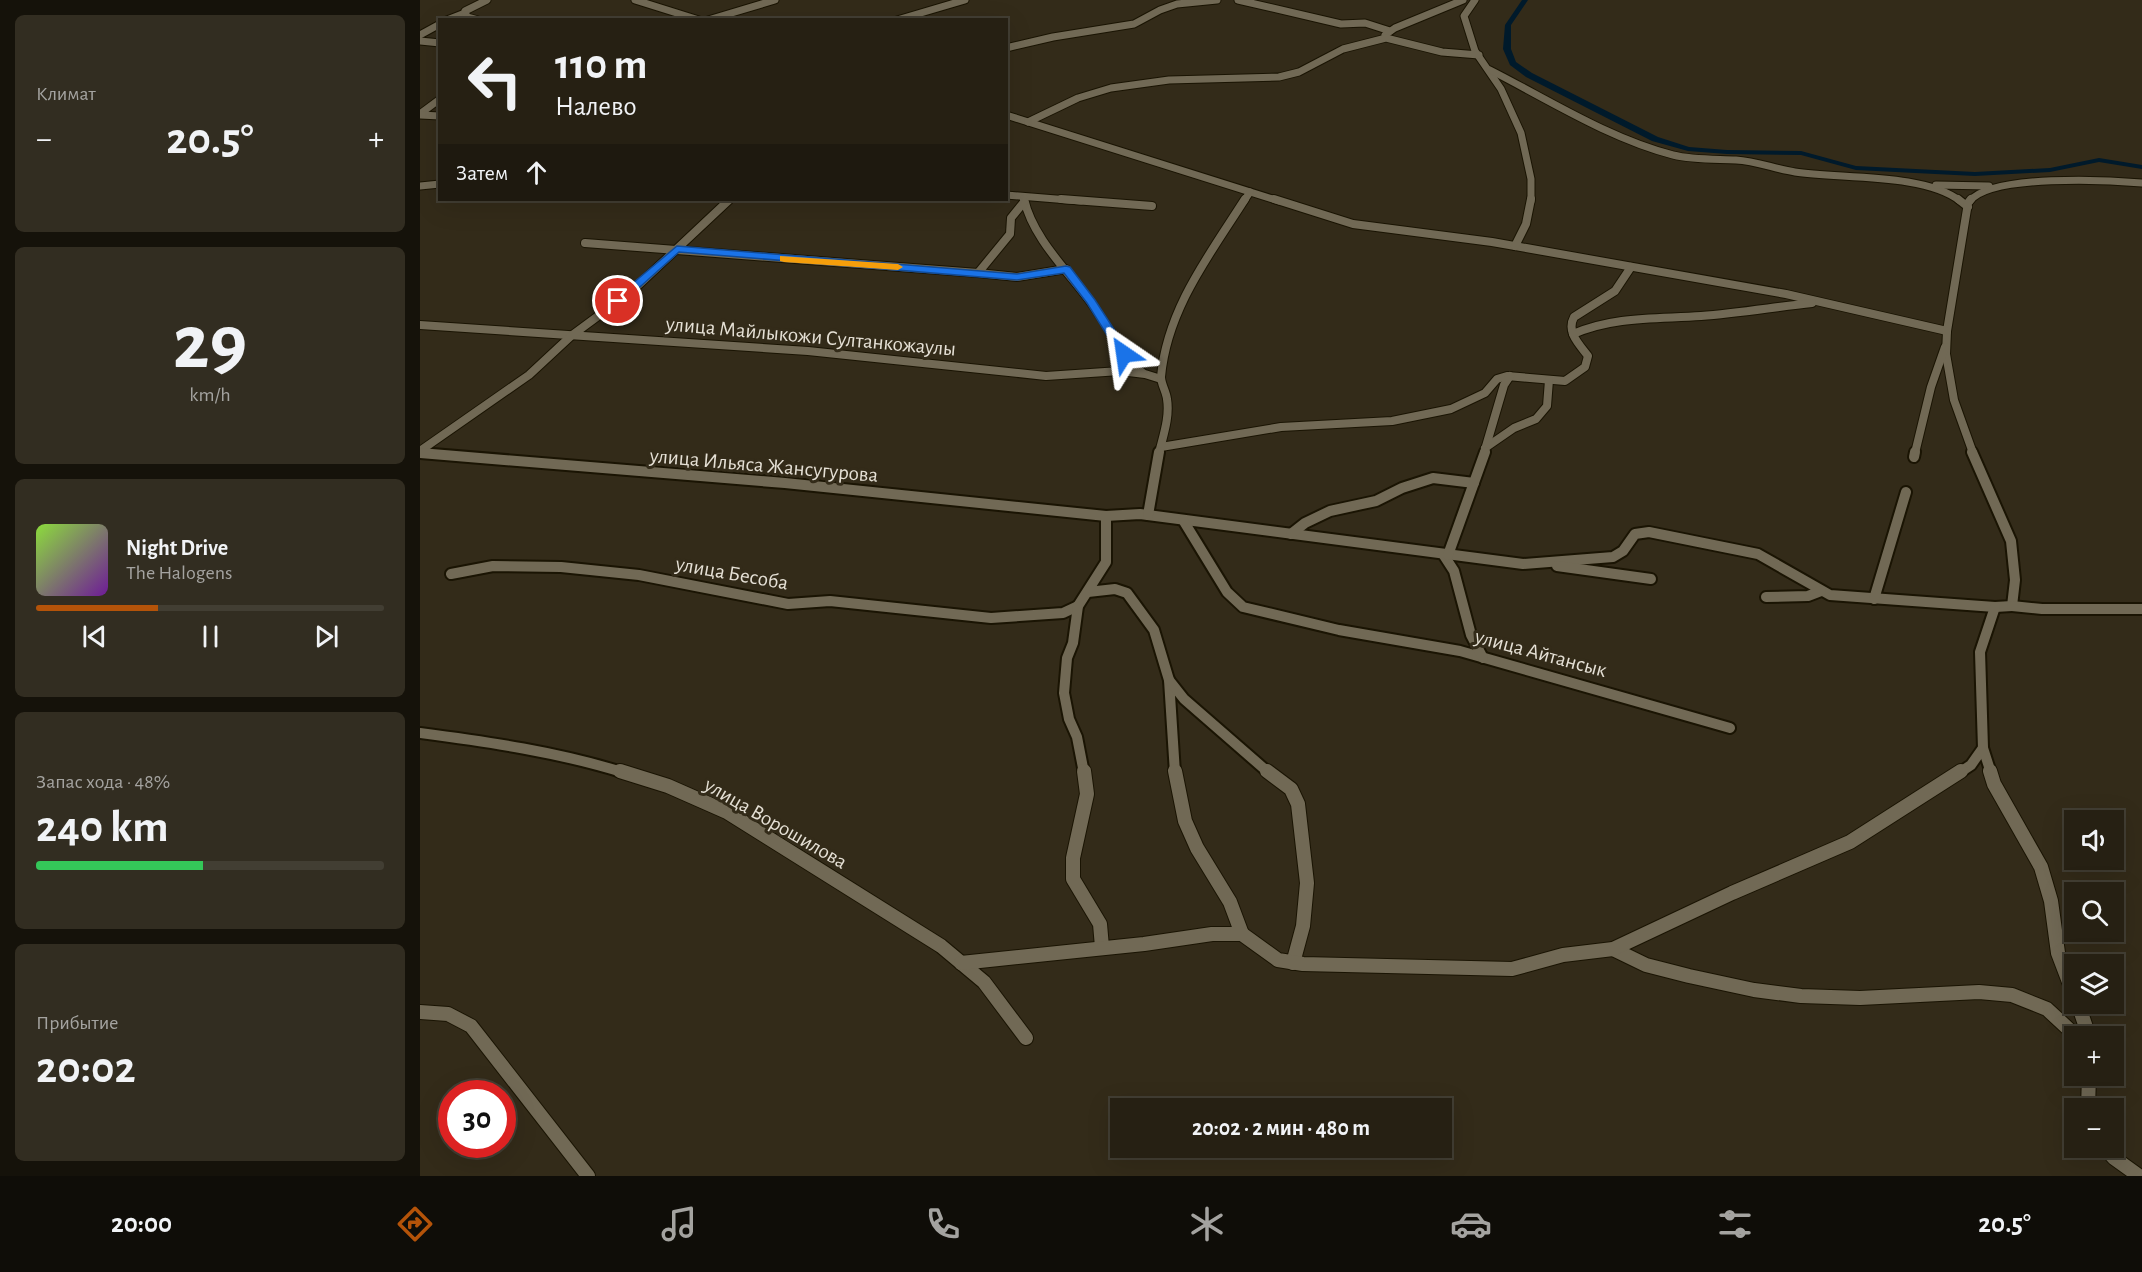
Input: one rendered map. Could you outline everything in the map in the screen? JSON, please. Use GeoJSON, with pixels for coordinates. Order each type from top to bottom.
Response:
{"type":"FeatureCollection","features":[{"type":"Feature","properties":{"kind":"street"},"geometry":{"type":"LineString","coordinates":[[452,18],[487,0]]}},
{"type":"Feature","properties":{"kind":"street"},"geometry":{"type":"LineString","coordinates":[[635,0],[693,18]]}},
{"type":"Feature","properties":{"kind":"street"},"geometry":{"type":"LineString","coordinates":[[715,18],[775,0]]}},
{"type":"Feature","properties":{"kind":"street"},"geometry":{"type":"LineString","coordinates":[[904,18],[965,0]]}},
{"type":"Feature","properties":{"kind":"street"},"geometry":{"type":"LineString","coordinates":[[1008,48],[1053,37],[1146,21],[1164,7],[1217,0]]}},
{"type":"Feature","properties":{"kind":"street"},"geometry":{"type":"LineString","coordinates":[[1238,0],[1341,24],[1372,25],[1388,35],[1442,51],[1479,55]]}},
{"type":"Feature","properties":{"kind":"street"},"geometry":{"type":"LineString","coordinates":[[1028,122],[1078,98],[1111,88],[1169,80],[1279,77],[1299,72],[1343,50],[1388,35],[1463,0]]}},
{"type":"Feature","properties":{"kind":"street"},"geometry":{"type":"LineString","coordinates":[[1475,0],[1464,16],[1475,50],[1490,70],[1517,125],[1532,173],[1533,200],[1524,232],[1515,246]]}},
{"type":"Feature","properties":{"kind":"street"},"geometry":{"type":"LineString","coordinates":[[465,13],[470,18]]}},
{"type":"Feature","properties":{"kind":"street"},"geometry":{"type":"LineString","coordinates":[[420,35],[438,25]]}},
{"type":"Feature","properties":{"kind":"street"},"geometry":{"type":"LineString","coordinates":[[420,41],[438,43]]}},
{"type":"Feature","properties":{"kind":"street"},"geometry":{"type":"LineString","coordinates":[[1490,70],[1604,129],[1673,155],[1717,161],[1737,160],[1795,172],[1920,184],[1998,186],[2115,180],[2142,183]]}},
{"type":"Feature","properties":{"kind":"street"},"geometry":{"type":"LineString","coordinates":[[420,115],[438,101]]}},
{"type":"Feature","properties":{"kind":"street"},"geometry":{"type":"LineString","coordinates":[[420,115],[438,116]]}},
{"type":"Feature","properties":{"kind":"street"},"geometry":{"type":"LineString","coordinates":[[1008,116],[1368,227],[1515,246],[1786,294],[1947,331]]}},
{"type":"Feature","properties":{"kind":"street"},"geometry":{"type":"LineString","coordinates":[[420,186],[438,184]]}},
{"type":"Feature","properties":{"kind":"street"},"geometry":{"type":"LineString","coordinates":[[1920,184],[1954,196],[1968,207]]}},
{"type":"Feature","properties":{"kind":"street"},"geometry":{"type":"LineString","coordinates":[[1998,186],[1976,193],[1968,207],[1946,344],[1954,400],[1965,436],[2011,540],[2015,580],[2012,606]]}},
{"type":"Feature","properties":{"kind":"street"},"geometry":{"type":"LineString","coordinates":[[1148,515],[1155,469],[1167,421],[1167,399],[1161,379],[1172,324],[1191,283],[1250,192]]}},
{"type":"Feature","properties":{"kind":"street"},"geometry":{"type":"LineString","coordinates":[[1008,195],[1024,199],[1152,206]]}},
{"type":"Feature","properties":{"kind":"street"},"geometry":{"type":"LineString","coordinates":[[1024,199],[1038,230],[1091,302],[1132,367],[1145,374]]}},
{"type":"Feature","properties":{"kind":"street"},"geometry":{"type":"LineString","coordinates":[[974,273],[1004,243],[1010,234],[1011,218],[1024,199]]}},
{"type":"Feature","properties":{"kind":"street"},"geometry":{"type":"LineString","coordinates":[[420,452],[529,375],[571,336],[632,291],[728,201]]}},
{"type":"Feature","properties":{"kind":"street"},"geometry":{"type":"LineString","coordinates":[[585,243],[1017,277],[1066,269]]}},
{"type":"Feature","properties":{"kind":"street"},"geometry":{"type":"LineString","coordinates":[[1161,447],[1281,427],[1392,421],[1413,417],[1471,401],[1485,393],[1497,379],[1510,376],[1565,381],[1585,367],[1588,356],[1573,334],[1571,322],[1574,317],[1609,296],[1622,284],[1631,267]]}},
{"type":"Feature","properties":{"kind":"street"},"geometry":{"type":"LineString","coordinates":[[1573,334],[1588,326],[1613,322],[1733,313],[1821,302]]}},
{"type":"Feature","properties":{"kind":"street","name":"улица Майлыкожи Султанкожаулы"},"geometry":{"type":"LineString","coordinates":[[420,325],[808,351],[1046,376],[1120,371],[1145,374],[1161,379]]}},
{"type":"Feature","properties":{"kind":"street"},"geometry":{"type":"LineString","coordinates":[[1914,457],[1932,376],[1946,344]]}},
{"type":"Feature","properties":{"kind":"street"},"geometry":{"type":"LineString","coordinates":[[1483,658],[1471,635],[1454,571],[1446,554],[1474,483],[1504,385],[1510,376]]}},
{"type":"Feature","properties":{"kind":"street"},"geometry":{"type":"LineString","coordinates":[[1485,448],[1514,428],[1536,419],[1547,406],[1549,380]]}},
{"type":"Feature","properties":{"kind":"street","name":"улица Ильяса Жансугурова"},"geometry":{"type":"LineString","coordinates":[[420,452],[785,483],[1106,516],[1148,515],[1523,564],[1536,563]]}},
{"type":"Feature","properties":{"kind":"street"},"geometry":{"type":"LineString","coordinates":[[1291,534],[1305,523],[1330,512],[1376,501],[1402,488],[1433,478],[1474,483]]}},
{"type":"Feature","properties":{"kind":"street"},"geometry":{"type":"LineString","coordinates":[[1874,599],[1906,492]]}},
{"type":"Feature","properties":{"kind":"street"},"geometry":{"type":"LineString","coordinates":[[1102,947],[1100,924],[1072,879],[1073,858],[1087,794],[1082,758],[1077,737],[1069,719],[1064,693],[1067,658],[1073,643],[1078,606],[1106,562],[1106,516]]}},
{"type":"Feature","properties":{"kind":"street","name":"улица Айтансык"},"geometry":{"type":"LineString","coordinates":[[1184,520],[1235,601],[1243,607],[1339,630],[1460,651],[1730,728]]}},
{"type":"Feature","properties":{"kind":"street"},"geometry":{"type":"LineString","coordinates":[[1536,563],[1609,560],[1617,556],[1635,534],[1649,532],[1758,554],[1774,561],[1830,595],[1995,607],[2142,609]]}},
{"type":"Feature","properties":{"kind":"street"},"geometry":{"type":"LineString","coordinates":[[1536,563],[1652,579]]}},
{"type":"Feature","properties":{"kind":"street","name":"улица Бесоба"},"geometry":{"type":"LineString","coordinates":[[451,574],[493,566],[561,567],[639,575],[788,604],[830,601],[990,618],[1063,614],[1078,606]]}},
{"type":"Feature","properties":{"kind":"street"},"geometry":{"type":"LineString","coordinates":[[1088,592],[1115,589],[1126,593],[1154,630],[1169,680],[1173,761],[1185,820],[1197,848],[1230,902],[1242,934],[1278,960],[1293,963],[1512,969],[1563,955],[1613,950],[1732,893],[1850,842],[1971,765],[1983,748]]}},
{"type":"Feature","properties":{"kind":"street"},"geometry":{"type":"LineString","coordinates":[[1766,597],[1808,596],[1821,591]]}},
{"type":"Feature","properties":{"kind":"street"},"geometry":{"type":"LineString","coordinates":[[1995,607],[1980,652],[1983,748],[1994,783],[2041,867],[2050,901],[2058,953],[2064,969]]}},
{"type":"Feature","properties":{"kind":"street"},"geometry":{"type":"LineString","coordinates":[[1169,680],[1184,699],[1262,768],[1291,789],[1298,804],[1307,883],[1303,926],[1293,963]]}},
{"type":"Feature","properties":{"kind":"street","name":"улица Ворошилова"},"geometry":{"type":"LineString","coordinates":[[420,733],[483,741],[583,760],[669,786],[727,812],[941,946],[984,982],[1026,1038]]}},
{"type":"Feature","properties":{"kind":"street"},"geometry":{"type":"LineString","coordinates":[[961,963],[1144,944],[1212,934],[1242,934]]}},
{"type":"Feature","properties":{"kind":"street"},"geometry":{"type":"LineString","coordinates":[[1613,950],[1646,965],[1689,976],[1754,990],[1801,996],[1860,998],[1979,992],[2012,995],[2047,1009],[2067,1026]]}},
{"type":"Feature","properties":{"kind":"street"},"geometry":{"type":"LineString","coordinates":[[420,1012],[448,1014],[471,1026],[588,1176]]}},
{"type":"Feature","properties":{"kind":"street"},"geometry":{"type":"LineString","coordinates":[[2114,1158],[2139,1176]]}},
{"type":"Feature","properties":{"kind":"waterway"},"geometry":{"type":"LineString","coordinates":[[1525,0],[1508,25],[1507,49],[1513,63],[1529,75],[1655,139],[1688,149],[1801,153],[1856,168],[1975,174],[2050,170],[2099,160],[2142,167]]}},
{"type":"Feature","properties":{"kind":"slow traffic"},"geometry":{"type":"LineString","coordinates":[[784,259],[898,267]]}},
{"type":"Feature","properties":{"kind":"route"},"geometry":{"type":"LineString","coordinates":[[618,301],[677,249],[1017,277],[1066,269],[1091,302],[1124,354]]}}]}
